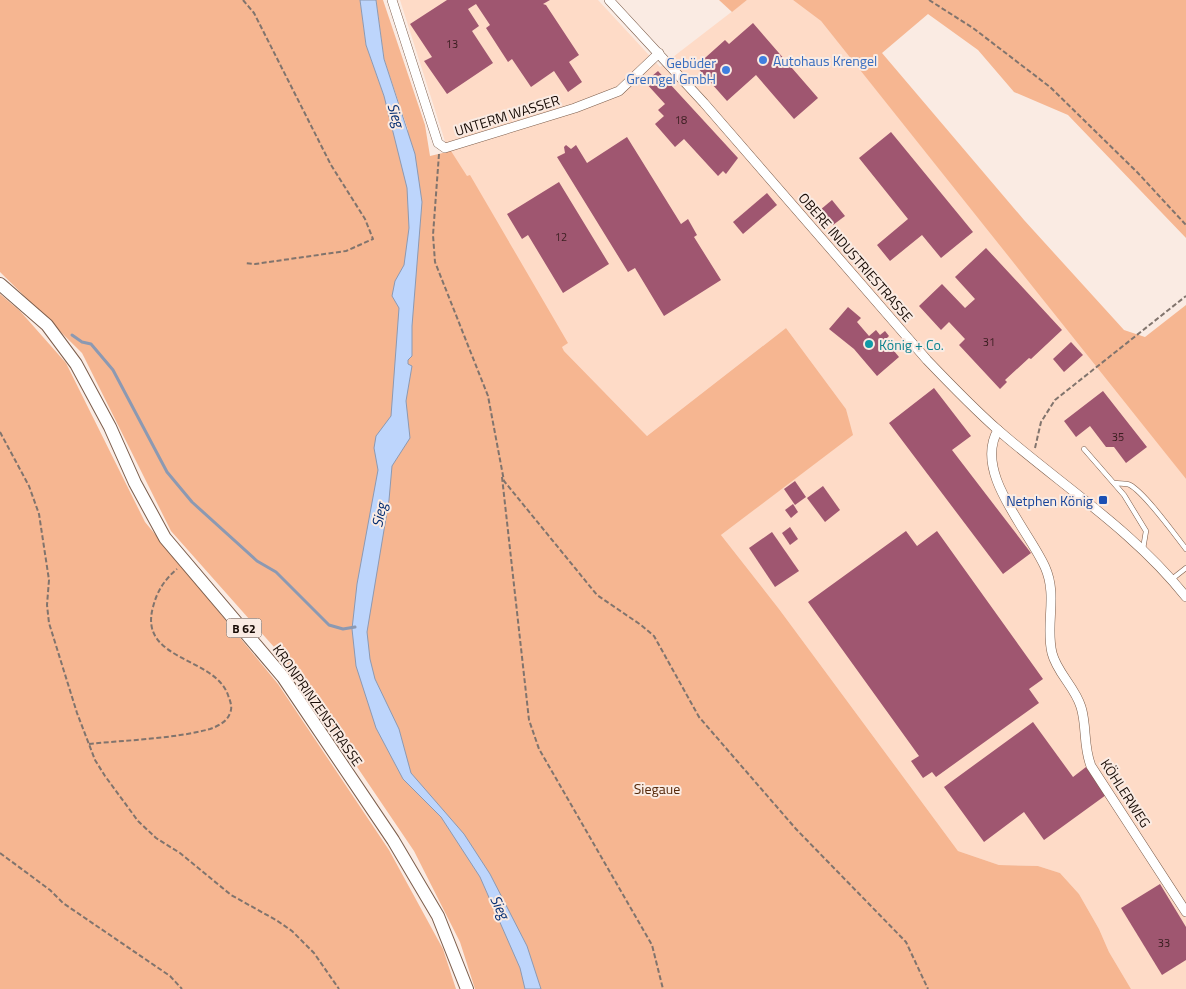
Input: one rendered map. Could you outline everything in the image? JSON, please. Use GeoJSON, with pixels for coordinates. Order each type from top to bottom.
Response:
{"type":"FeatureCollection","features":[{"type":"Feature","properties":{"kind":"main road","name":"KRONPRINZENSTRASSE"},"geometry":{"type":"LineString","coordinates":[[0,284],[47,325],[76,364],[110,427],[165,538],[243,627],[283,677],[393,840],[438,916],[467,989]]}},
{"type":"Feature","properties":{"kind":"street","name":"UNTERM WASSER"},"geometry":{"type":"LineString","coordinates":[[392,0],[418,84],[441,147],[445,148],[520,126],[619,91],[659,53]]}},
{"type":"Feature","properties":{"kind":"street","name":"OBERE INDUSTRIESTRASSE"},"geometry":{"type":"LineString","coordinates":[[609,0],[659,53],[927,360],[998,430],[1143,549],[1172,579],[1186,597]]}},
{"type":"Feature","properties":{"kind":"street","name":"KÖHLERWEG"},"geometry":{"type":"LineString","coordinates":[[998,430],[992,440],[990,456],[996,478],[1046,569],[1051,584],[1053,600],[1050,631],[1052,653],[1080,705],[1086,754],[1091,766],[1186,912]]}},
{"type":"Feature","properties":{"kind":"lane"},"geometry":{"type":"LineString","coordinates":[[1084,449],[1124,495],[1146,531],[1143,549]]}},
{"type":"Feature","properties":{"kind":"lane"},"geometry":{"type":"LineString","coordinates":[[1114,483],[1130,485],[1159,515],[1186,550]]}},
{"type":"Feature","properties":{"kind":"lane"},"geometry":{"type":"LineString","coordinates":[[1172,579],[1186,568]]}},
{"type":"Feature","properties":{"kind":"path"},"geometry":{"type":"LineString","coordinates":[[243,0],[254,14],[331,165],[365,219],[373,239],[362,246],[346,251],[256,264],[245,263]]}},
{"type":"Feature","properties":{"kind":"path"},"geometry":{"type":"LineString","coordinates":[[928,0],[973,28],[1050,87],[1131,166],[1186,225]]}},
{"type":"Feature","properties":{"kind":"path"},"geometry":{"type":"LineString","coordinates":[[441,147],[437,168],[434,217],[436,262],[488,396],[502,475],[529,720],[540,749],[652,945],[664,989]]}},
{"type":"Feature","properties":{"kind":"path"},"geometry":{"type":"LineString","coordinates":[[1033,458],[1041,422],[1055,400],[1186,296]]}},
{"type":"Feature","properties":{"kind":"path"},"geometry":{"type":"LineString","coordinates":[[0,432],[29,486],[39,514],[49,580],[48,624],[76,713],[104,776],[138,821],[156,838],[180,853],[231,895],[292,931],[314,953],[340,989]]}},
{"type":"Feature","properties":{"kind":"path"},"geometry":{"type":"LineString","coordinates":[[502,475],[597,595],[641,624],[654,636],[699,717],[796,829],[906,942],[928,989]]}},
{"type":"Feature","properties":{"kind":"path"},"geometry":{"type":"LineString","coordinates":[[89,744],[196,731],[217,726],[230,716],[232,708],[230,701],[220,681],[198,665],[160,644],[153,631],[152,610],[155,598],[170,575],[185,563]]}},
{"type":"Feature","properties":{"kind":"path"},"geometry":{"type":"LineString","coordinates":[[0,853],[50,890],[63,903],[170,976],[182,989]]}},
{"type":"Feature","properties":{"kind":"shaded area"},"geometry":{"type":"Polygon","coordinates":[[[400,0],[598,0],[660,67],[747,0],[793,0],[821,21],[1104,374],[1186,479],[1186,989],[1131,989],[1109,952],[1099,929],[1079,894],[1060,873],[1038,866],[999,865],[958,851],[779,609],[721,535],[852,435],[846,409],[786,328],[647,436],[564,351],[481,199],[450,157],[400,0]]]}},
{"type":"Feature","properties":{"kind":"green space","name":"Siegaue"},"geometry":{"type":"Polygon","coordinates":[[[0,0],[360,0],[366,45],[384,96],[401,163],[408,130],[384,59],[376,0],[383,0],[425,125],[430,156],[451,151],[467,176],[470,175],[568,343],[562,347],[564,351],[647,436],[786,328],[846,409],[853,435],[721,535],[779,609],[958,851],[999,865],[1038,866],[1060,873],[1079,894],[1099,929],[1109,952],[1131,989],[475,989],[460,942],[414,851],[282,656],[171,531],[82,353],[0,272],[0,0]]]}},
{"type":"Feature","properties":{"kind":"green space"},"geometry":{"type":"Polygon","coordinates":[[[719,0],[747,0],[732,12],[719,0]]]}},
{"type":"Feature","properties":{"kind":"green space"},"geometry":{"type":"Polygon","coordinates":[[[793,0],[1186,0],[1186,238],[1068,115],[1014,92],[978,50],[928,14],[882,53],[1024,220],[1124,330],[1145,337],[1186,305],[1186,479],[821,21],[793,0]]]}},
{"type":"Feature","properties":{"kind":"green space"},"geometry":{"type":"Polygon","coordinates":[[[0,294],[20,311],[66,363],[145,522],[278,684],[389,850],[443,949],[456,989],[0,989],[0,294]]]}},
{"type":"Feature","properties":{"kind":"water","name":"Sieg"},"geometry":{"type":"Polygon","coordinates":[[[360,0],[376,0],[384,59],[415,154],[422,202],[412,326],[412,356],[408,360],[408,364],[412,366],[406,401],[410,438],[392,466],[389,500],[367,632],[370,659],[375,679],[399,729],[411,773],[464,834],[490,874],[527,946],[541,989],[525,989],[520,968],[480,877],[441,817],[403,779],[376,728],[356,666],[352,629],[357,584],[378,470],[374,448],[376,436],[391,416],[399,308],[392,296],[395,281],[404,265],[409,228],[407,188],[384,96],[366,45],[360,0]]]}},
{"type":"Feature","properties":{"kind":"building"},"geometry":{"type":"Polygon","coordinates":[[[447,0],[550,0],[543,4],[546,5],[579,55],[569,62],[582,82],[568,92],[554,71],[531,87],[512,59],[508,62],[486,28],[490,25],[476,4],[468,9],[479,26],[472,31],[493,63],[447,94],[424,61],[432,57],[410,24],[447,0]]]}},
{"type":"Feature","properties":{"kind":"building","name":"Autohaus Krengel"},"geometry":{"type":"Polygon","coordinates":[[[753,23],[818,98],[794,119],[756,75],[727,101],[696,66],[725,40],[729,44],[753,23]]]}},
{"type":"Feature","properties":{"kind":"building"},"geometry":{"type":"Polygon","coordinates":[[[658,71],[738,158],[726,174],[723,171],[718,176],[684,139],[675,147],[655,124],[664,116],[658,110],[665,104],[645,82],[658,71]]]}},
{"type":"Feature","properties":{"kind":"building"},"geometry":{"type":"Polygon","coordinates":[[[891,132],[973,232],[941,258],[922,235],[890,261],[877,245],[908,219],[859,158],[891,132]]]}},
{"type":"Feature","properties":{"kind":"building"},"geometry":{"type":"Polygon","coordinates":[[[627,137],[681,224],[688,219],[697,235],[694,237],[721,280],[664,316],[635,268],[628,272],[557,157],[565,153],[564,147],[566,145],[571,149],[576,145],[587,163],[627,137]]]}},
{"type":"Feature","properties":{"kind":"building"},"geometry":{"type":"Polygon","coordinates":[[[559,182],[609,264],[563,293],[528,235],[522,239],[507,214],[559,182]]]}},
{"type":"Feature","properties":{"kind":"building"},"geometry":{"type":"Polygon","coordinates":[[[767,193],[777,205],[743,234],[733,222],[767,193]]]}},
{"type":"Feature","properties":{"kind":"building"},"geometry":{"type":"Polygon","coordinates":[[[832,200],[845,216],[833,225],[820,210],[832,200]]]}},
{"type":"Feature","properties":{"kind":"building"},"geometry":{"type":"Polygon","coordinates":[[[986,248],[1062,330],[1005,380],[1007,382],[1000,389],[959,345],[965,339],[949,322],[941,330],[919,306],[942,284],[965,308],[975,299],[955,277],[986,248]]]}},
{"type":"Feature","properties":{"kind":"building","name":"König + Co."},"geometry":{"type":"Polygon","coordinates":[[[848,307],[861,318],[857,322],[869,336],[876,330],[880,335],[885,331],[889,336],[885,340],[899,357],[877,376],[854,349],[829,329],[848,307]]]}},
{"type":"Feature","properties":{"kind":"building"},"geometry":{"type":"Polygon","coordinates":[[[1071,342],[1083,355],[1064,372],[1053,359],[1071,342]]]}},
{"type":"Feature","properties":{"kind":"building"},"geometry":{"type":"Polygon","coordinates":[[[934,388],[971,436],[952,450],[1031,553],[1003,574],[889,423],[934,388]]]}},
{"type":"Feature","properties":{"kind":"building"},"geometry":{"type":"Polygon","coordinates":[[[1103,391],[1147,447],[1126,463],[1114,447],[1106,447],[1090,426],[1076,437],[1064,421],[1103,391]]]}},
{"type":"Feature","properties":{"kind":"building"},"geometry":{"type":"Polygon","coordinates":[[[795,481],[806,497],[795,505],[784,489],[795,481]]]}},
{"type":"Feature","properties":{"kind":"building"},"geometry":{"type":"Polygon","coordinates":[[[823,486],[840,510],[825,522],[807,498],[823,486]]]}},
{"type":"Feature","properties":{"kind":"building"},"geometry":{"type":"Polygon","coordinates":[[[793,504],[798,512],[791,518],[785,510],[793,504]]]}},
{"type":"Feature","properties":{"kind":"building"},"geometry":{"type":"Polygon","coordinates":[[[790,527],[798,539],[790,545],[782,533],[790,527]]]}},
{"type":"Feature","properties":{"kind":"building"},"geometry":{"type":"Polygon","coordinates":[[[906,531],[917,546],[937,531],[1043,679],[1029,689],[1039,703],[936,777],[932,772],[923,778],[911,761],[919,756],[808,602],[906,531]]]}},
{"type":"Feature","properties":{"kind":"building"},"geometry":{"type":"Polygon","coordinates":[[[772,532],[799,571],[775,587],[749,548],[772,532]]]}},
{"type":"Feature","properties":{"kind":"building"},"geometry":{"type":"Polygon","coordinates":[[[1033,722],[1073,777],[1086,767],[1106,795],[1044,840],[1024,812],[984,842],[944,787],[1033,722]]]}},
{"type":"Feature","properties":{"kind":"building"},"geometry":{"type":"Polygon","coordinates":[[[1160,884],[1186,927],[1186,960],[1162,975],[1121,908],[1160,884]]]}},
{"type":"Feature","properties":{"kind":"waterway"},"geometry":{"type":"LineString","coordinates":[[72,335],[82,342],[91,344],[113,370],[167,472],[192,502],[257,561],[276,572],[329,625],[343,629],[355,627]]}},
{"type":"Feature","properties":{"kind":"place","name":"Autohaus Krengel"},"geometry":{"type":"Point","coordinates":[763,60]}},
{"type":"Feature","properties":{"kind":"place","name":"Gebüder Gremgel GmbH"},"geometry":{"type":"Point","coordinates":[726,70]}},
{"type":"Feature","properties":{"kind":"place","name":"König + Co."},"geometry":{"type":"Point","coordinates":[869,344]}},
{"type":"Feature","properties":{"kind":"place","name":"Netphen König"},"geometry":{"type":"Point","coordinates":[1103,500]}}]}
